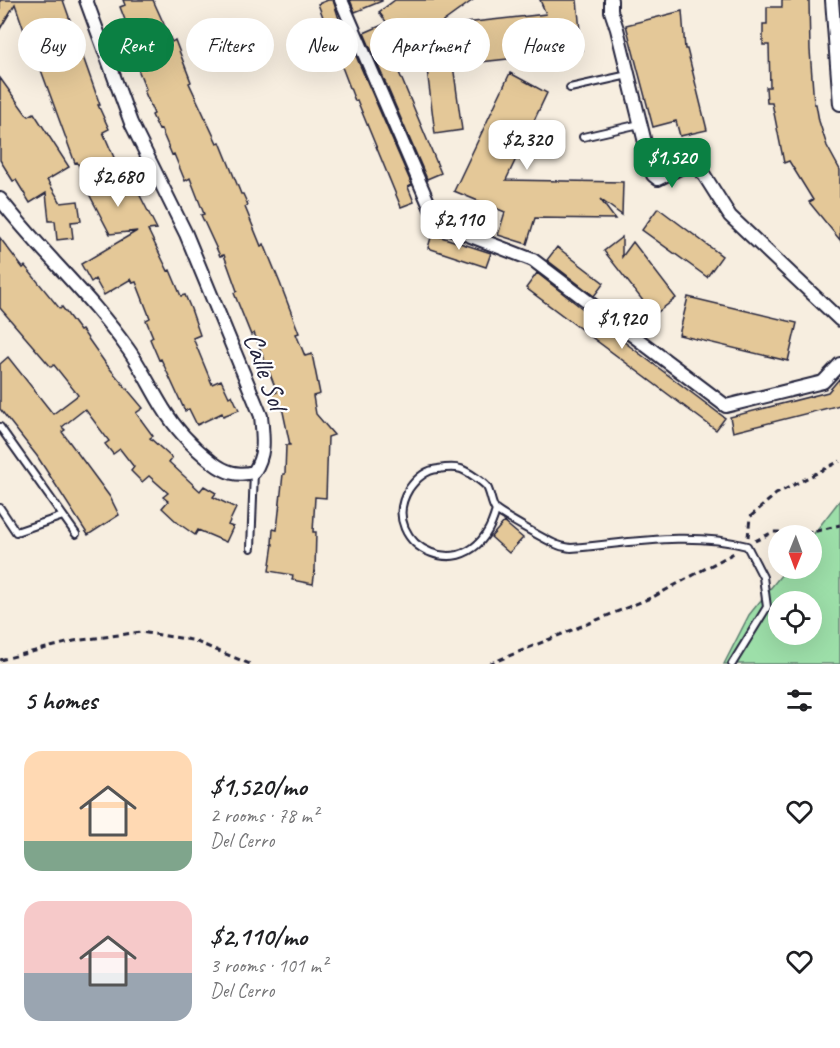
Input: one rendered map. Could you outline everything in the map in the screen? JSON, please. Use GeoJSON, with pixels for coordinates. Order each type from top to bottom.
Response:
{"type":"FeatureCollection","features":[{"type":"Feature","properties":{"kind":"street","name":"Calle Sol"},"geometry":{"type":"LineString","coordinates":[[86,0],[131,123],[186,234],[261,416],[262,460],[254,472]]}},
{"type":"Feature","properties":{"kind":"street"},"geometry":{"type":"LineString","coordinates":[[341,0],[438,223],[533,260],[726,406],[823,382],[840,364]]}},
{"type":"Feature","properties":{"kind":"street"},"geometry":{"type":"LineString","coordinates":[[611,0],[611,11],[654,177],[658,179],[690,163],[699,167],[730,216],[840,320]]}},
{"type":"Feature","properties":{"kind":"street"},"geometry":{"type":"LineString","coordinates":[[832,0],[840,104]]}},
{"type":"Feature","properties":{"kind":"street"},"geometry":{"type":"LineString","coordinates":[[0,199],[129,349],[164,410],[188,440],[213,463],[229,472],[239,475],[254,472]]}},
{"type":"Feature","properties":{"kind":"lane"},"geometry":{"type":"LineString","coordinates":[[570,88],[628,75]]}},
{"type":"Feature","properties":{"kind":"lane"},"geometry":{"type":"LineString","coordinates":[[583,137],[640,123]]}},
{"type":"Feature","properties":{"kind":"lane"},"geometry":{"type":"LineString","coordinates":[[0,427],[76,534]]}},
{"type":"Feature","properties":{"kind":"lane"},"geometry":{"type":"LineString","coordinates":[[496,510],[487,535],[474,549],[450,557],[429,554],[411,539],[402,518],[404,497],[416,478],[435,469],[460,468],[486,487],[496,510],[557,545],[571,548],[687,538],[724,540],[747,546],[763,577],[767,607],[732,664]]}},
{"type":"Feature","properties":{"kind":"lane"},"geometry":{"type":"LineString","coordinates":[[251,548],[254,472]]}},
{"type":"Feature","properties":{"kind":"lane"},"geometry":{"type":"LineString","coordinates":[[0,508],[16,532],[63,516]]}},
{"type":"Feature","properties":{"kind":"path"},"geometry":{"type":"LineString","coordinates":[[747,546],[750,517],[776,494],[840,461]]}},
{"type":"Feature","properties":{"kind":"path"},"geometry":{"type":"LineString","coordinates":[[489,664],[653,597],[773,531],[813,532],[840,525]]}},
{"type":"Feature","properties":{"kind":"path"},"geometry":{"type":"LineString","coordinates":[[0,660],[74,641],[141,632],[192,640],[250,664]]}},
{"type":"Feature","properties":{"kind":"green space"},"geometry":{"type":"Polygon","coordinates":[[[840,500],[840,664],[724,664],[749,615],[768,591],[768,645],[822,645],[822,591],[768,591],[778,579],[822,579],[821,525],[840,500]]]}},
{"type":"Feature","properties":{"kind":"building"},"geometry":{"type":"Polygon","coordinates":[[[0,0],[63,0],[69,18],[20,18],[15,4],[0,29],[0,0]]]}},
{"type":"Feature","properties":{"kind":"building"},"geometry":{"type":"Polygon","coordinates":[[[123,0],[153,0],[161,18],[124,18],[120,7],[125,5],[123,0]]]}},
{"type":"Feature","properties":{"kind":"building"},"geometry":{"type":"Polygon","coordinates":[[[333,0],[339,18],[323,18],[318,4],[333,0]]]}},
{"type":"Feature","properties":{"kind":"building"},"geometry":{"type":"Polygon","coordinates":[[[350,0],[382,0],[382,1],[355,12],[350,0]]]}},
{"type":"Feature","properties":{"kind":"building"},"geometry":{"type":"Polygon","coordinates":[[[395,0],[473,0],[448,18],[383,18],[379,12],[395,0]]]}},
{"type":"Feature","properties":{"kind":"building"},"geometry":{"type":"Polygon","coordinates":[[[540,0],[577,0],[579,18],[510,18],[546,14],[540,0]]]}},
{"type":"Feature","properties":{"kind":"building"},"geometry":{"type":"Polygon","coordinates":[[[782,0],[809,0],[814,104],[816,104],[827,146],[840,170],[840,240],[809,202],[813,200],[789,161],[784,163],[772,103],[767,103],[766,87],[770,87],[769,45],[763,45],[763,24],[767,24],[767,7],[782,7],[782,0]]]}},
{"type":"Feature","properties":{"kind":"building"},"geometry":{"type":"Polygon","coordinates":[[[682,11],[685,49],[687,49],[707,130],[680,136],[676,121],[653,127],[626,25],[682,11]]]}},
{"type":"Feature","properties":{"kind":"building"},"geometry":{"type":"Polygon","coordinates":[[[502,19],[502,60],[490,61],[490,20],[502,19]]]}},
{"type":"Feature","properties":{"kind":"building"},"geometry":{"type":"Polygon","coordinates":[[[370,30],[370,47],[364,33],[370,30]]]}},
{"type":"Feature","properties":{"kind":"building"},"geometry":{"type":"Polygon","coordinates":[[[175,40],[191,82],[189,83],[217,143],[220,142],[241,194],[248,205],[245,207],[280,283],[305,356],[312,354],[320,394],[313,396],[316,414],[334,435],[328,437],[326,498],[315,497],[313,532],[316,532],[313,584],[292,580],[293,575],[269,571],[273,529],[277,530],[283,474],[285,474],[286,445],[290,445],[282,407],[275,409],[272,394],[277,392],[254,333],[251,335],[234,293],[237,291],[224,255],[220,256],[201,215],[204,214],[190,178],[185,181],[174,154],[172,155],[161,129],[159,130],[144,90],[146,89],[139,72],[174,72],[175,40]]]}},
{"type":"Feature","properties":{"kind":"building"},"geometry":{"type":"Polygon","coordinates":[[[358,61],[412,185],[408,187],[414,202],[401,207],[357,100],[355,101],[344,72],[358,72],[358,61]]]}},
{"type":"Feature","properties":{"kind":"building"},"geometry":{"type":"Polygon","coordinates":[[[86,65],[100,105],[98,105],[109,129],[103,132],[119,169],[125,166],[157,229],[148,230],[181,296],[185,295],[191,309],[200,335],[193,338],[212,384],[221,380],[229,397],[232,395],[239,410],[223,416],[222,413],[197,425],[189,409],[185,411],[150,339],[153,337],[146,320],[150,318],[136,282],[133,283],[131,279],[104,295],[95,279],[91,282],[81,264],[137,231],[110,234],[87,190],[89,189],[77,162],[75,163],[42,72],[86,72],[86,65]]]}},
{"type":"Feature","properties":{"kind":"building"},"geometry":{"type":"Polygon","coordinates":[[[381,72],[399,72],[441,173],[427,179],[381,72]]]}},
{"type":"Feature","properties":{"kind":"building"},"geometry":{"type":"Polygon","coordinates":[[[427,72],[454,72],[462,130],[435,134],[427,72]]]}},
{"type":"Feature","properties":{"kind":"building"},"geometry":{"type":"Polygon","coordinates":[[[510,73],[547,93],[506,180],[623,182],[622,215],[600,199],[615,219],[535,218],[527,244],[498,235],[505,212],[454,191],[510,73]]]}},
{"type":"Feature","properties":{"kind":"building"},"geometry":{"type":"Polygon","coordinates":[[[0,78],[26,114],[29,116],[34,113],[69,167],[47,180],[61,203],[78,201],[81,221],[71,222],[73,238],[57,240],[55,221],[49,221],[46,193],[30,203],[0,160],[0,78]]]}},
{"type":"Feature","properties":{"kind":"building"},"geometry":{"type":"Polygon","coordinates":[[[658,208],[722,256],[707,277],[642,230],[658,208]]]}},
{"type":"Feature","properties":{"kind":"building"},"geometry":{"type":"Polygon","coordinates":[[[432,234],[491,253],[486,267],[428,248],[432,234]]]}},
{"type":"Feature","properties":{"kind":"building"},"geometry":{"type":"Polygon","coordinates":[[[622,237],[622,257],[633,242],[676,298],[654,315],[604,251],[622,237]]]}},
{"type":"Feature","properties":{"kind":"building"},"geometry":{"type":"Polygon","coordinates":[[[0,238],[23,268],[25,266],[60,309],[62,307],[80,331],[82,330],[106,364],[143,408],[136,413],[153,436],[150,438],[172,458],[169,462],[200,491],[204,486],[216,493],[213,497],[236,508],[228,525],[233,527],[226,542],[198,530],[195,535],[162,508],[168,501],[163,497],[168,493],[149,476],[142,482],[131,471],[134,467],[120,449],[113,454],[105,444],[109,441],[85,409],[62,427],[65,430],[62,432],[110,497],[119,515],[88,535],[37,456],[0,409],[0,364],[8,357],[53,414],[78,395],[54,365],[51,367],[0,308],[0,238]]]}},
{"type":"Feature","properties":{"kind":"building"},"geometry":{"type":"Polygon","coordinates":[[[557,247],[604,283],[594,296],[547,260],[557,247]]]}},
{"type":"Feature","properties":{"kind":"building"},"geometry":{"type":"Polygon","coordinates":[[[537,273],[583,311],[725,418],[716,430],[526,288],[537,273]]]}},
{"type":"Feature","properties":{"kind":"building"},"geometry":{"type":"Polygon","coordinates":[[[688,297],[797,323],[788,361],[679,335],[688,297]]]}},
{"type":"Feature","properties":{"kind":"building"},"geometry":{"type":"Polygon","coordinates":[[[840,378],[840,405],[733,432],[730,417],[828,392],[840,378]]]}},
{"type":"Feature","properties":{"kind":"building"},"geometry":{"type":"Polygon","coordinates":[[[504,522],[523,538],[509,553],[491,537],[504,522]]]}}]}
